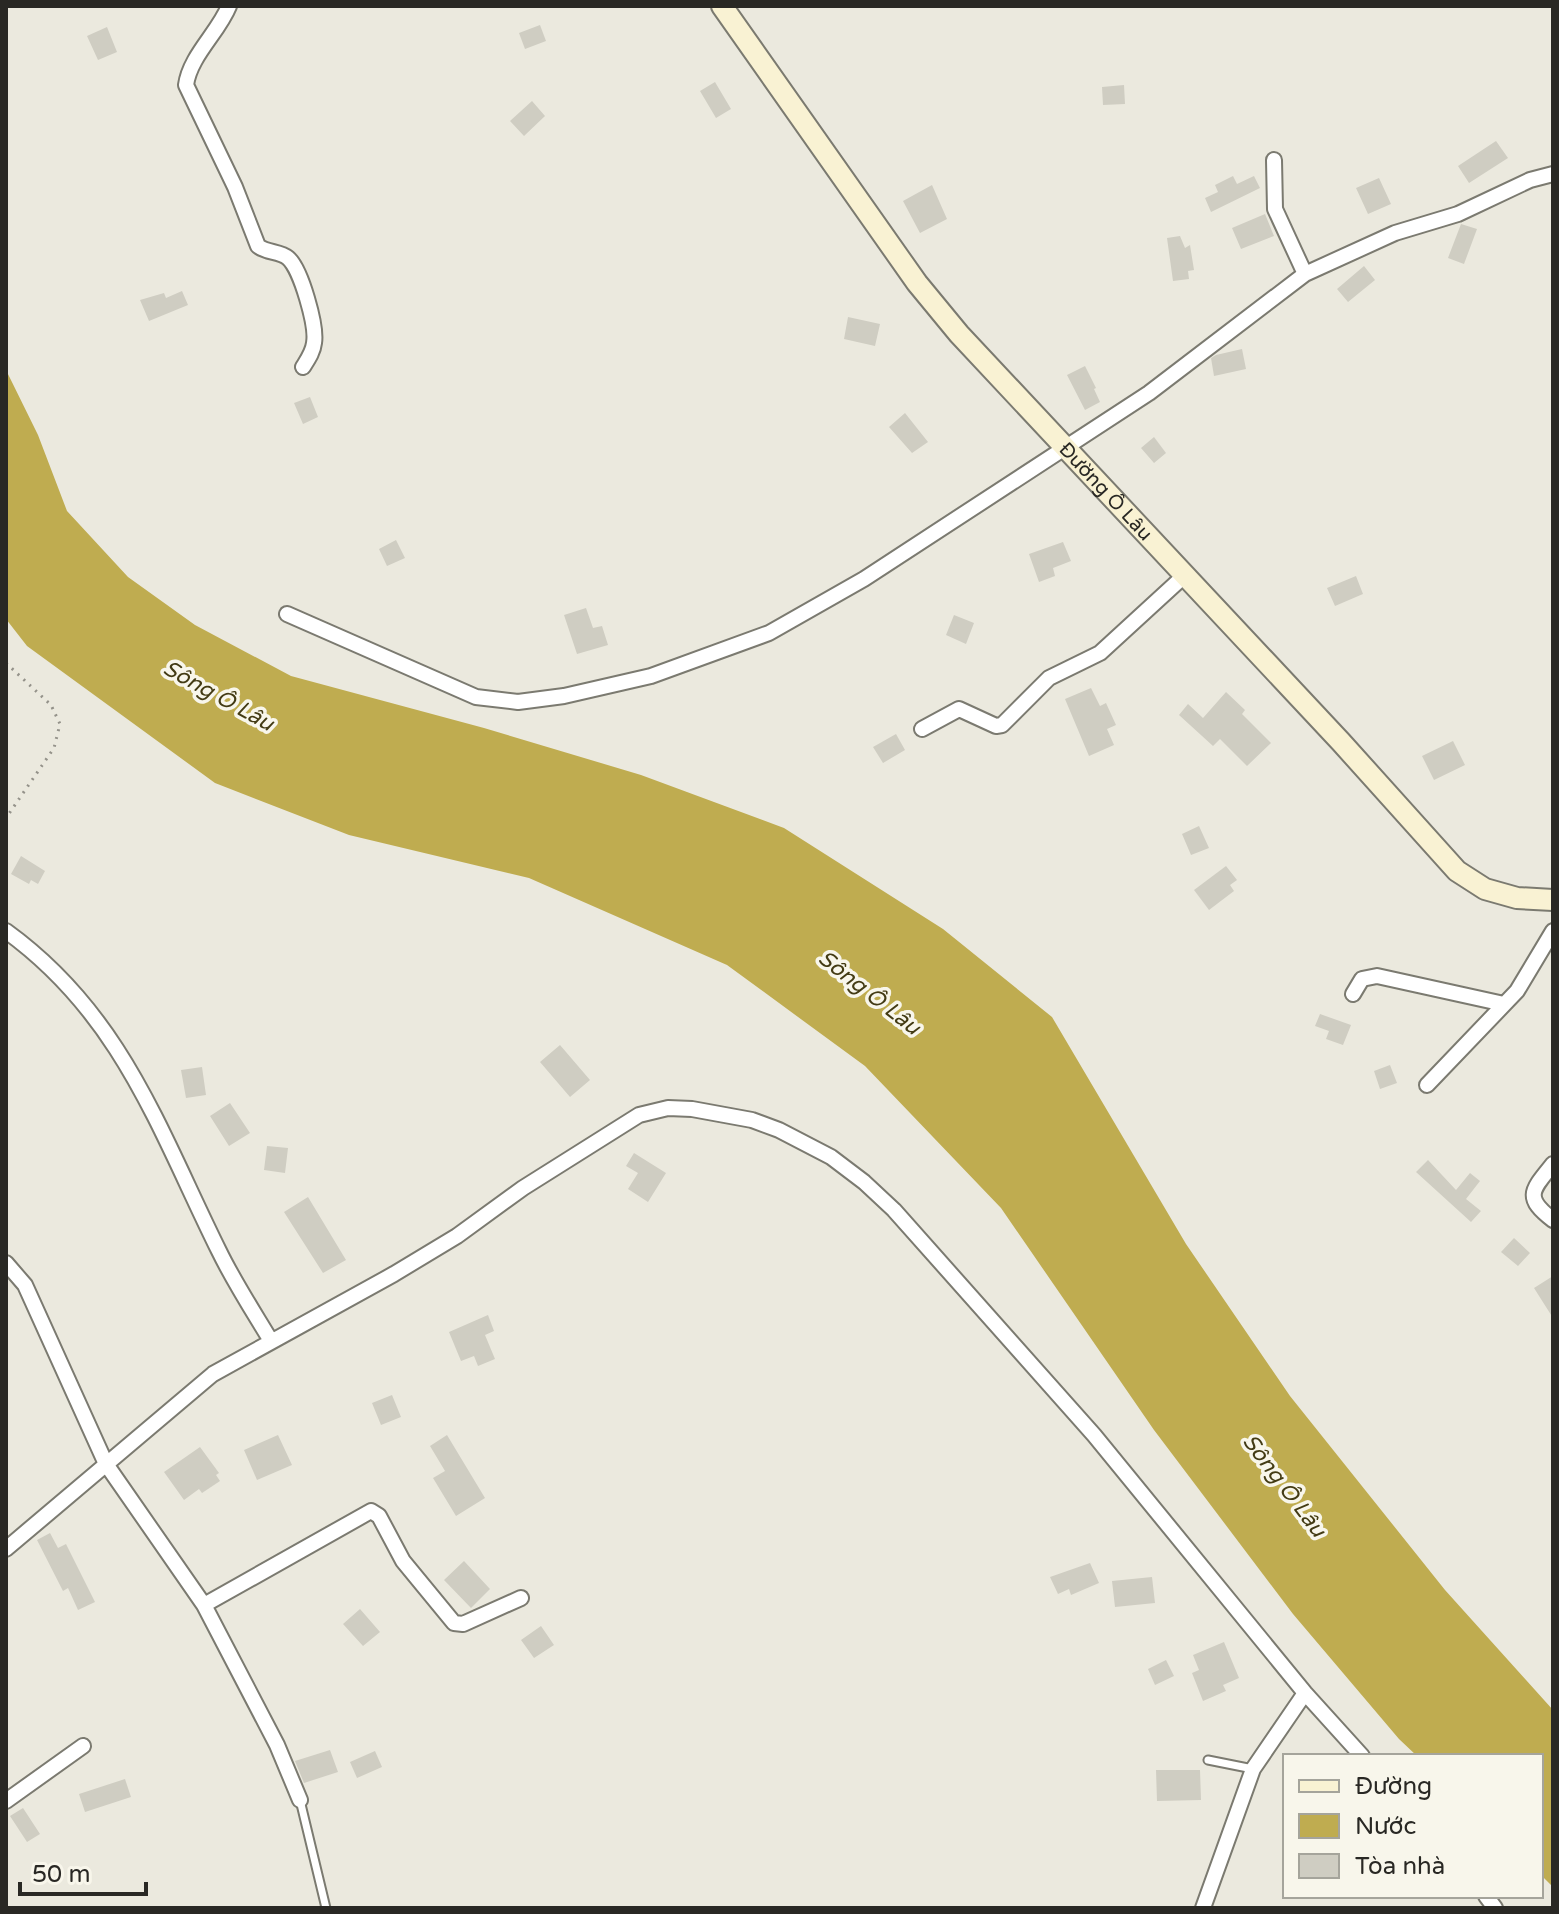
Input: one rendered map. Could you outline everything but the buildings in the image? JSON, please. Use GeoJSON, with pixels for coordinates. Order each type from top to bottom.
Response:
{"type":"FeatureCollection","features":[{"type":"Feature","properties":{"kind":"main road","name":"Đường Ô Lâu"},"geometry":{"type":"LineString","coordinates":[[722,6],[917,283],[959,334],[1457,871],[1485,889],[1517,898],[1553,900]]}},
{"type":"Feature","properties":{"kind":"street"},"geometry":{"type":"LineString","coordinates":[[229,6],[191,69],[186,85],[235,187],[258,246],[286,256],[294,266],[315,330],[312,352],[303,367]]}},
{"type":"Feature","properties":{"kind":"street"},"geometry":{"type":"LineString","coordinates":[[1274,160],[1275,209],[1305,274]]}},
{"type":"Feature","properties":{"kind":"street"},"geometry":{"type":"LineString","coordinates":[[287,614],[476,697],[495,701],[518,702],[564,696],[651,676],[769,633],[864,579],[1149,393],[1305,274],[1395,233],[1458,214],[1530,180],[1553,174]]}},
{"type":"Feature","properties":{"kind":"street"},"geometry":{"type":"LineString","coordinates":[[922,729],[959,709],[996,726],[1002,725],[1049,678],[1100,653],[1184,576]]}},
{"type":"Feature","properties":{"kind":"street"},"geometry":{"type":"LineString","coordinates":[[6,931],[40,959],[104,1028],[166,1135],[224,1262],[271,1341]]}},
{"type":"Feature","properties":{"kind":"street"},"geometry":{"type":"LineString","coordinates":[[1427,1085],[1524,982],[1553,931]]}},
{"type":"Feature","properties":{"kind":"street"},"geometry":{"type":"LineString","coordinates":[[1353,994],[1362,979],[1377,976],[1504,1004]]}},
{"type":"Feature","properties":{"kind":"street"},"geometry":{"type":"LineString","coordinates":[[6,1549],[213,1374],[457,1236],[523,1188],[639,1115],[668,1108],[692,1109],[752,1120],[779,1130],[831,1157],[894,1210],[1094,1435],[1305,1693],[1360,1754]]}},
{"type":"Feature","properties":{"kind":"street"},"geometry":{"type":"LineString","coordinates":[[1553,1164],[1534,1187],[1532,1198],[1538,1209],[1553,1220]]}},
{"type":"Feature","properties":{"kind":"street"},"geometry":{"type":"LineString","coordinates":[[6,1263],[25,1285],[106,1464],[204,1605],[282,1754],[300,1800]]}},
{"type":"Feature","properties":{"kind":"street"},"geometry":{"type":"LineString","coordinates":[[204,1605],[371,1511],[379,1516],[403,1561],[454,1623],[463,1624],[521,1598]]}},
{"type":"Feature","properties":{"kind":"street"},"geometry":{"type":"LineString","coordinates":[[1203,1908],[1253,1769],[1305,1693]]}},
{"type":"Feature","properties":{"kind":"street"},"geometry":{"type":"LineString","coordinates":[[6,1801],[83,1746]]}},
{"type":"Feature","properties":{"kind":"lane"},"geometry":{"type":"LineString","coordinates":[[1208,1760],[1253,1769]]}},
{"type":"Feature","properties":{"kind":"lane"},"geometry":{"type":"LineString","coordinates":[[300,1800],[326,1908]]}},
{"type":"Feature","properties":{"kind":"path"},"geometry":{"type":"LineString","coordinates":[[6,663],[51,705],[60,724],[54,748],[6,818]]}},
{"type":"Feature","properties":{"kind":"water","name":"Sông Ô Lâu"},"geometry":{"type":"Polygon","coordinates":[[[6,370],[38,435],[67,511],[128,577],[195,625],[291,676],[484,728],[641,775],[784,828],[943,929],[1052,1017],[1186,1244],[1290,1396],[1445,1590],[1553,1710],[1553,1887],[1543,1877],[1543,1754],[1415,1754],[1399,1739],[1293,1614],[1154,1430],[1001,1208],[865,1066],[727,965],[529,878],[349,835],[215,783],[27,646],[6,619],[6,370]]]}}]}
